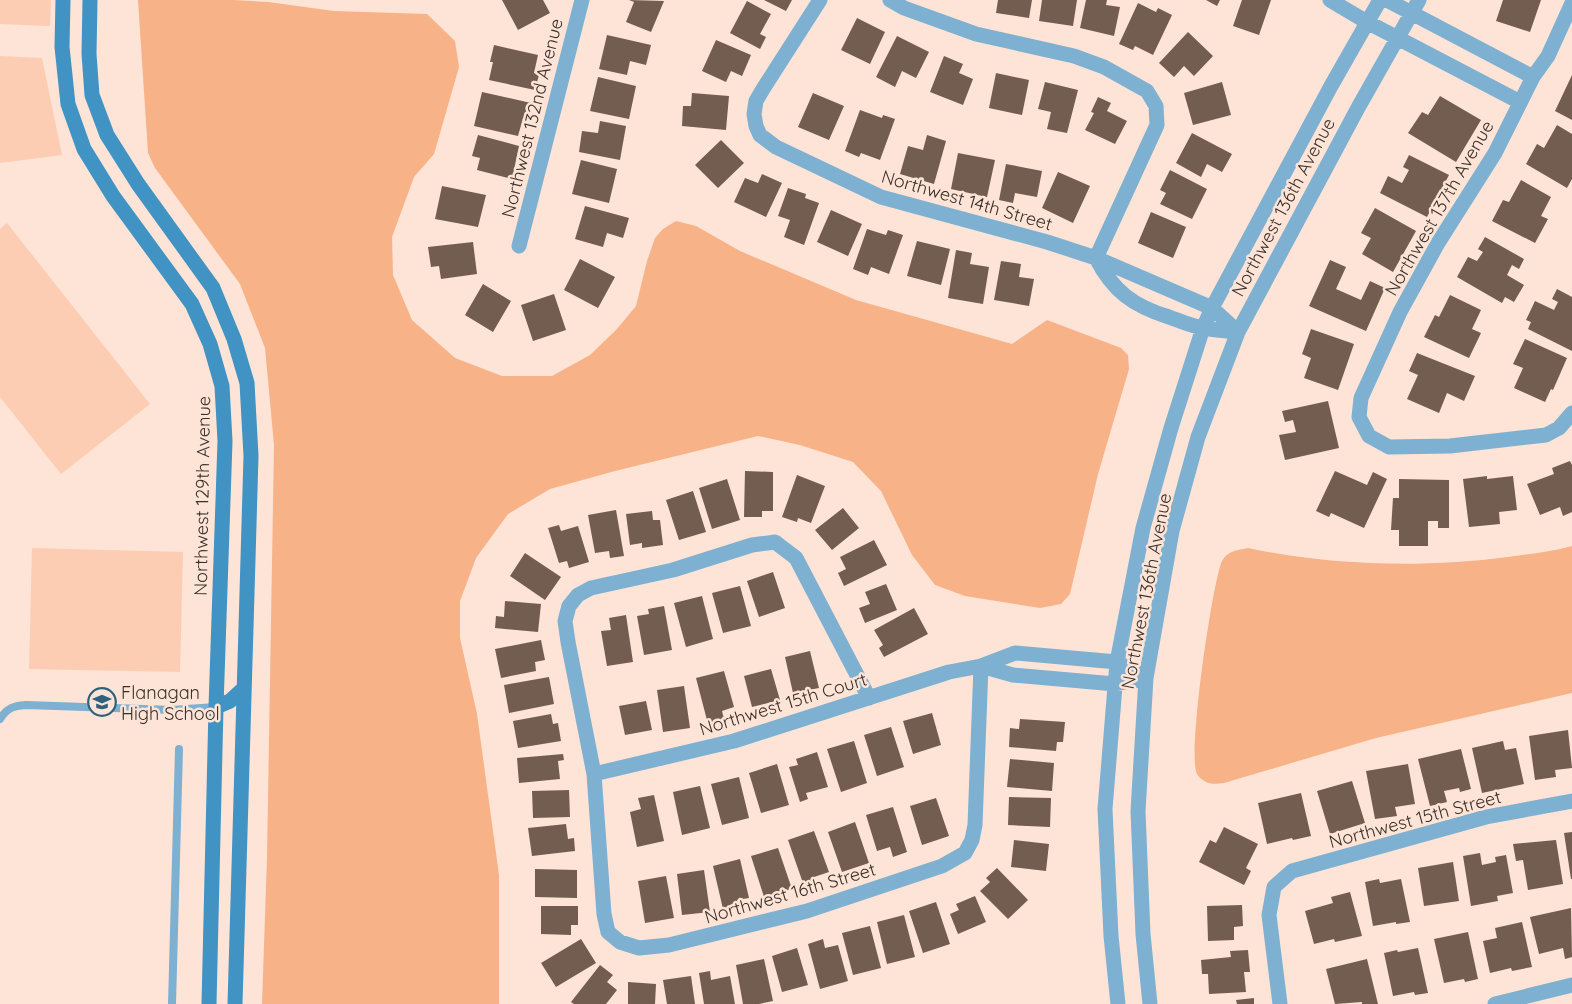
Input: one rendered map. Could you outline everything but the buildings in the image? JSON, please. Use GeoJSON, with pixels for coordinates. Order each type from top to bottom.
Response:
{"type":"FeatureCollection","features":[{"type":"Feature","properties":{"kind":"street","name":"Northwest 129th Avenue"},"geometry":{"type":"LineString","coordinates":[[63,0],[62,47],[68,104],[84,149],[113,196],[192,304],[210,344],[222,386],[225,441],[209,1004]]}},
{"type":"Feature","properties":{"kind":"street"},"geometry":{"type":"LineString","coordinates":[[90,0],[89,54],[92,95],[107,135],[138,184],[212,288],[234,339],[247,383],[251,456],[234,1004]]}},
{"type":"Feature","properties":{"kind":"street","name":"Northwest 132nd Avenue"},"geometry":{"type":"LineString","coordinates":[[519,246],[582,0]]}},
{"type":"Feature","properties":{"kind":"street","name":"Northwest 14th Street"},"geometry":{"type":"LineString","coordinates":[[820,0],[756,101],[754,114],[760,135],[776,147],[881,197],[1047,242],[1096,258],[1212,308],[1238,332]]}},
{"type":"Feature","properties":{"kind":"street"},"geometry":{"type":"LineString","coordinates":[[890,0],[904,8],[976,34],[1074,56],[1104,67],[1147,91],[1156,106],[1156,125],[1096,258],[1110,281],[1130,300],[1154,313],[1203,328],[1238,332]]}},
{"type":"Feature","properties":{"kind":"street"},"geometry":{"type":"LineString","coordinates":[[1330,0],[1520,102]]}},
{"type":"Feature","properties":{"kind":"street","name":"Northwest 136th Avenue"},"geometry":{"type":"LineString","coordinates":[[1118,1004],[1111,936],[1105,809],[1117,662],[1143,528],[1171,428],[1203,328],[1331,86],[1380,0]]}},
{"type":"Feature","properties":{"kind":"street"},"geometry":{"type":"LineString","coordinates":[[1387,0],[1415,7],[1475,47],[1533,77]]}},
{"type":"Feature","properties":{"kind":"street","name":"Northwest 137th Avenue"},"geometry":{"type":"LineString","coordinates":[[1572,3],[1548,56],[1533,77],[1494,153],[1438,243],[1400,312],[1361,398],[1359,417],[1368,436],[1390,447],[1450,446],[1546,435],[1559,428],[1572,413]]}},
{"type":"Feature","properties":{"kind":"street","name":"Northwest 136th Avenue"},"geometry":{"type":"LineString","coordinates":[[1150,1004],[1143,934],[1138,811],[1146,678],[1172,531],[1198,437],[1238,332],[1359,106],[1415,7]]}},
{"type":"Feature","properties":{"kind":"street"},"geometry":{"type":"LineString","coordinates":[[1462,72],[1475,47]]}},
{"type":"Feature","properties":{"kind":"street"},"geometry":{"type":"LineString","coordinates":[[594,774],[565,621],[569,606],[578,595],[592,588],[673,570],[752,545],[775,542],[796,558],[869,698]]}},
{"type":"Feature","properties":{"kind":"street","name":"Northwest 15th Court"},"geometry":{"type":"LineString","coordinates":[[594,774],[734,741],[950,672],[981,666],[1015,653],[1117,662],[1146,678]]}},
{"type":"Feature","properties":{"kind":"street","name":"Northwest 15th Court"},"geometry":{"type":"LineString","coordinates":[[981,666],[1013,675],[1115,684],[1146,678]]}},
{"type":"Feature","properties":{"kind":"street","name":"Northwest 16th Street"},"geometry":{"type":"LineString","coordinates":[[594,774],[604,914],[608,932],[620,942],[639,948],[670,946],[807,911],[942,866],[965,853],[972,840],[975,825],[981,666]]}},
{"type":"Feature","properties":{"kind":"street"},"geometry":{"type":"LineString","coordinates":[[216,707],[230,701],[243,689]]}},
{"type":"Feature","properties":{"kind":"street","name":"Northwest 15th Street"},"geometry":{"type":"LineString","coordinates":[[1280,1004],[1269,914],[1274,887],[1292,871],[1486,817],[1572,801]]}},
{"type":"Feature","properties":{"kind":"street"},"geometry":{"type":"LineString","coordinates":[[1495,1004],[1572,985]]}},
{"type":"Feature","properties":{"kind":"lane"},"geometry":{"type":"LineString","coordinates":[[0,719],[11,706],[26,705],[172,710],[216,707]]}},
{"type":"Feature","properties":{"kind":"lane"},"geometry":{"type":"LineString","coordinates":[[172,1004],[179,749]]}},
{"type":"Feature","properties":{"kind":"shaded area"},"geometry":{"type":"Polygon","coordinates":[[[0,0],[51,0],[50,26],[0,24],[0,0]]]}},
{"type":"Feature","properties":{"kind":"shaded area"},"geometry":{"type":"Polygon","coordinates":[[[138,0],[234,0],[268,2],[334,11],[427,14],[455,41],[459,67],[434,154],[414,177],[392,237],[393,275],[412,320],[455,358],[502,376],[552,376],[590,355],[617,329],[636,306],[647,261],[655,238],[663,229],[676,221],[696,226],[740,251],[856,300],[1012,344],[1047,320],[1121,348],[1128,355],[1129,369],[1098,474],[1070,594],[1061,604],[1040,608],[965,596],[935,585],[912,555],[881,491],[853,462],[800,445],[758,436],[550,489],[508,514],[476,558],[460,601],[460,638],[477,714],[499,875],[499,1004],[262,1004],[267,858],[274,445],[265,348],[240,284],[155,168],[148,153],[138,0]]]}},
{"type":"Feature","properties":{"kind":"shaded area"},"geometry":{"type":"Polygon","coordinates":[[[0,56],[42,58],[62,155],[0,163],[0,56]]]}},
{"type":"Feature","properties":{"kind":"shaded area"},"geometry":{"type":"Polygon","coordinates":[[[7,223],[150,404],[61,474],[0,397],[0,229],[7,223]]]}},
{"type":"Feature","properties":{"kind":"shaded area"},"geometry":{"type":"Polygon","coordinates":[[[1572,546],[1572,693],[1376,738],[1224,783],[1209,783],[1197,774],[1195,736],[1207,634],[1212,601],[1222,561],[1230,553],[1248,548],[1312,559],[1411,564],[1476,561],[1540,553],[1572,546]]]}},
{"type":"Feature","properties":{"kind":"shaded area"},"geometry":{"type":"Polygon","coordinates":[[[32,548],[183,552],[180,672],[29,669],[32,548]]]}},
{"type":"Feature","properties":{"kind":"place","name":"Flanagan High School"},"geometry":{"type":"Point","coordinates":[102,702]}}]}
